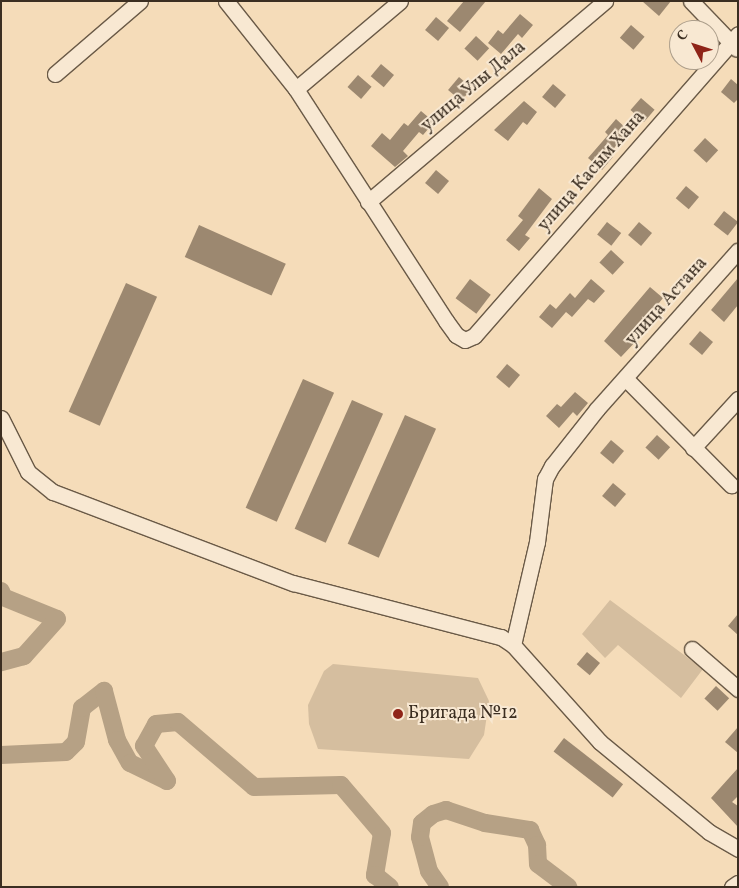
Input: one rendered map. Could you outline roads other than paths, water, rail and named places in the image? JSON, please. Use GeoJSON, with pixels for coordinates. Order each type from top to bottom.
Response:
{"type":"FeatureCollection","features":[{"type":"Feature","properties":{"kind":"street"},"geometry":{"type":"LineString","coordinates":[[54,74],[140,1]]}},
{"type":"Feature","properties":{"kind":"street"},"geometry":{"type":"LineString","coordinates":[[296,89],[400,1]]}},
{"type":"Feature","properties":{"kind":"street","name":"улица Улы Дала"},"geometry":{"type":"LineString","coordinates":[[368,202],[605,1]]}},
{"type":"Feature","properties":{"kind":"street"},"geometry":{"type":"LineString","coordinates":[[691,1],[735,42]]}},
{"type":"Feature","properties":{"kind":"street"},"geometry":{"type":"LineString","coordinates":[[229,2],[296,89],[368,202]]}},
{"type":"Feature","properties":{"kind":"street","name":"улица Касым Хана"},"geometry":{"type":"LineString","coordinates":[[368,202],[456,335],[465,340],[474,336],[735,42]]}},
{"type":"Feature","properties":{"kind":"street","name":"улица Астана"},"geometry":{"type":"LineString","coordinates":[[513,645],[537,542],[545,479],[560,454],[738,251]]}},
{"type":"Feature","properties":{"kind":"street"},"geometry":{"type":"LineString","coordinates":[[625,378],[693,448],[736,484]]}},
{"type":"Feature","properties":{"kind":"street"},"geometry":{"type":"LineString","coordinates":[[693,448],[738,399]]}},
{"type":"Feature","properties":{"kind":"street"},"geometry":{"type":"LineString","coordinates":[[1,418],[28,472],[53,492],[293,583],[501,637],[513,645],[600,742],[709,832],[738,849]]}},
{"type":"Feature","properties":{"kind":"street"},"geometry":{"type":"LineString","coordinates":[[692,650],[738,689]]}},
{"type":"Feature","properties":{"kind":"street"},"geometry":{"type":"LineString","coordinates":[[732,887],[738,883]]}},
{"type":"Feature","properties":{"kind":"waterway"},"geometry":{"type":"LineString","coordinates":[[1,591],[3,597],[57,619],[24,656],[1,662]]}},
{"type":"Feature","properties":{"kind":"waterway"},"geometry":{"type":"LineString","coordinates":[[1,755],[66,752],[76,742],[82,708],[104,691],[117,740],[130,763],[167,781],[144,746],[156,724],[178,722],[254,787],[341,785],[382,833],[375,875],[390,887]]}},
{"type":"Feature","properties":{"kind":"waterway"},"geometry":{"type":"LineString","coordinates":[[440,887],[429,871],[420,837],[422,823],[433,814],[446,810],[485,823],[530,830],[537,845],[538,864],[568,887]]}},
{"type":"Feature","properties":{"kind":"place","name":"Бригада №12"},"geometry":{"type":"Point","coordinates":[398,714]}}]}
